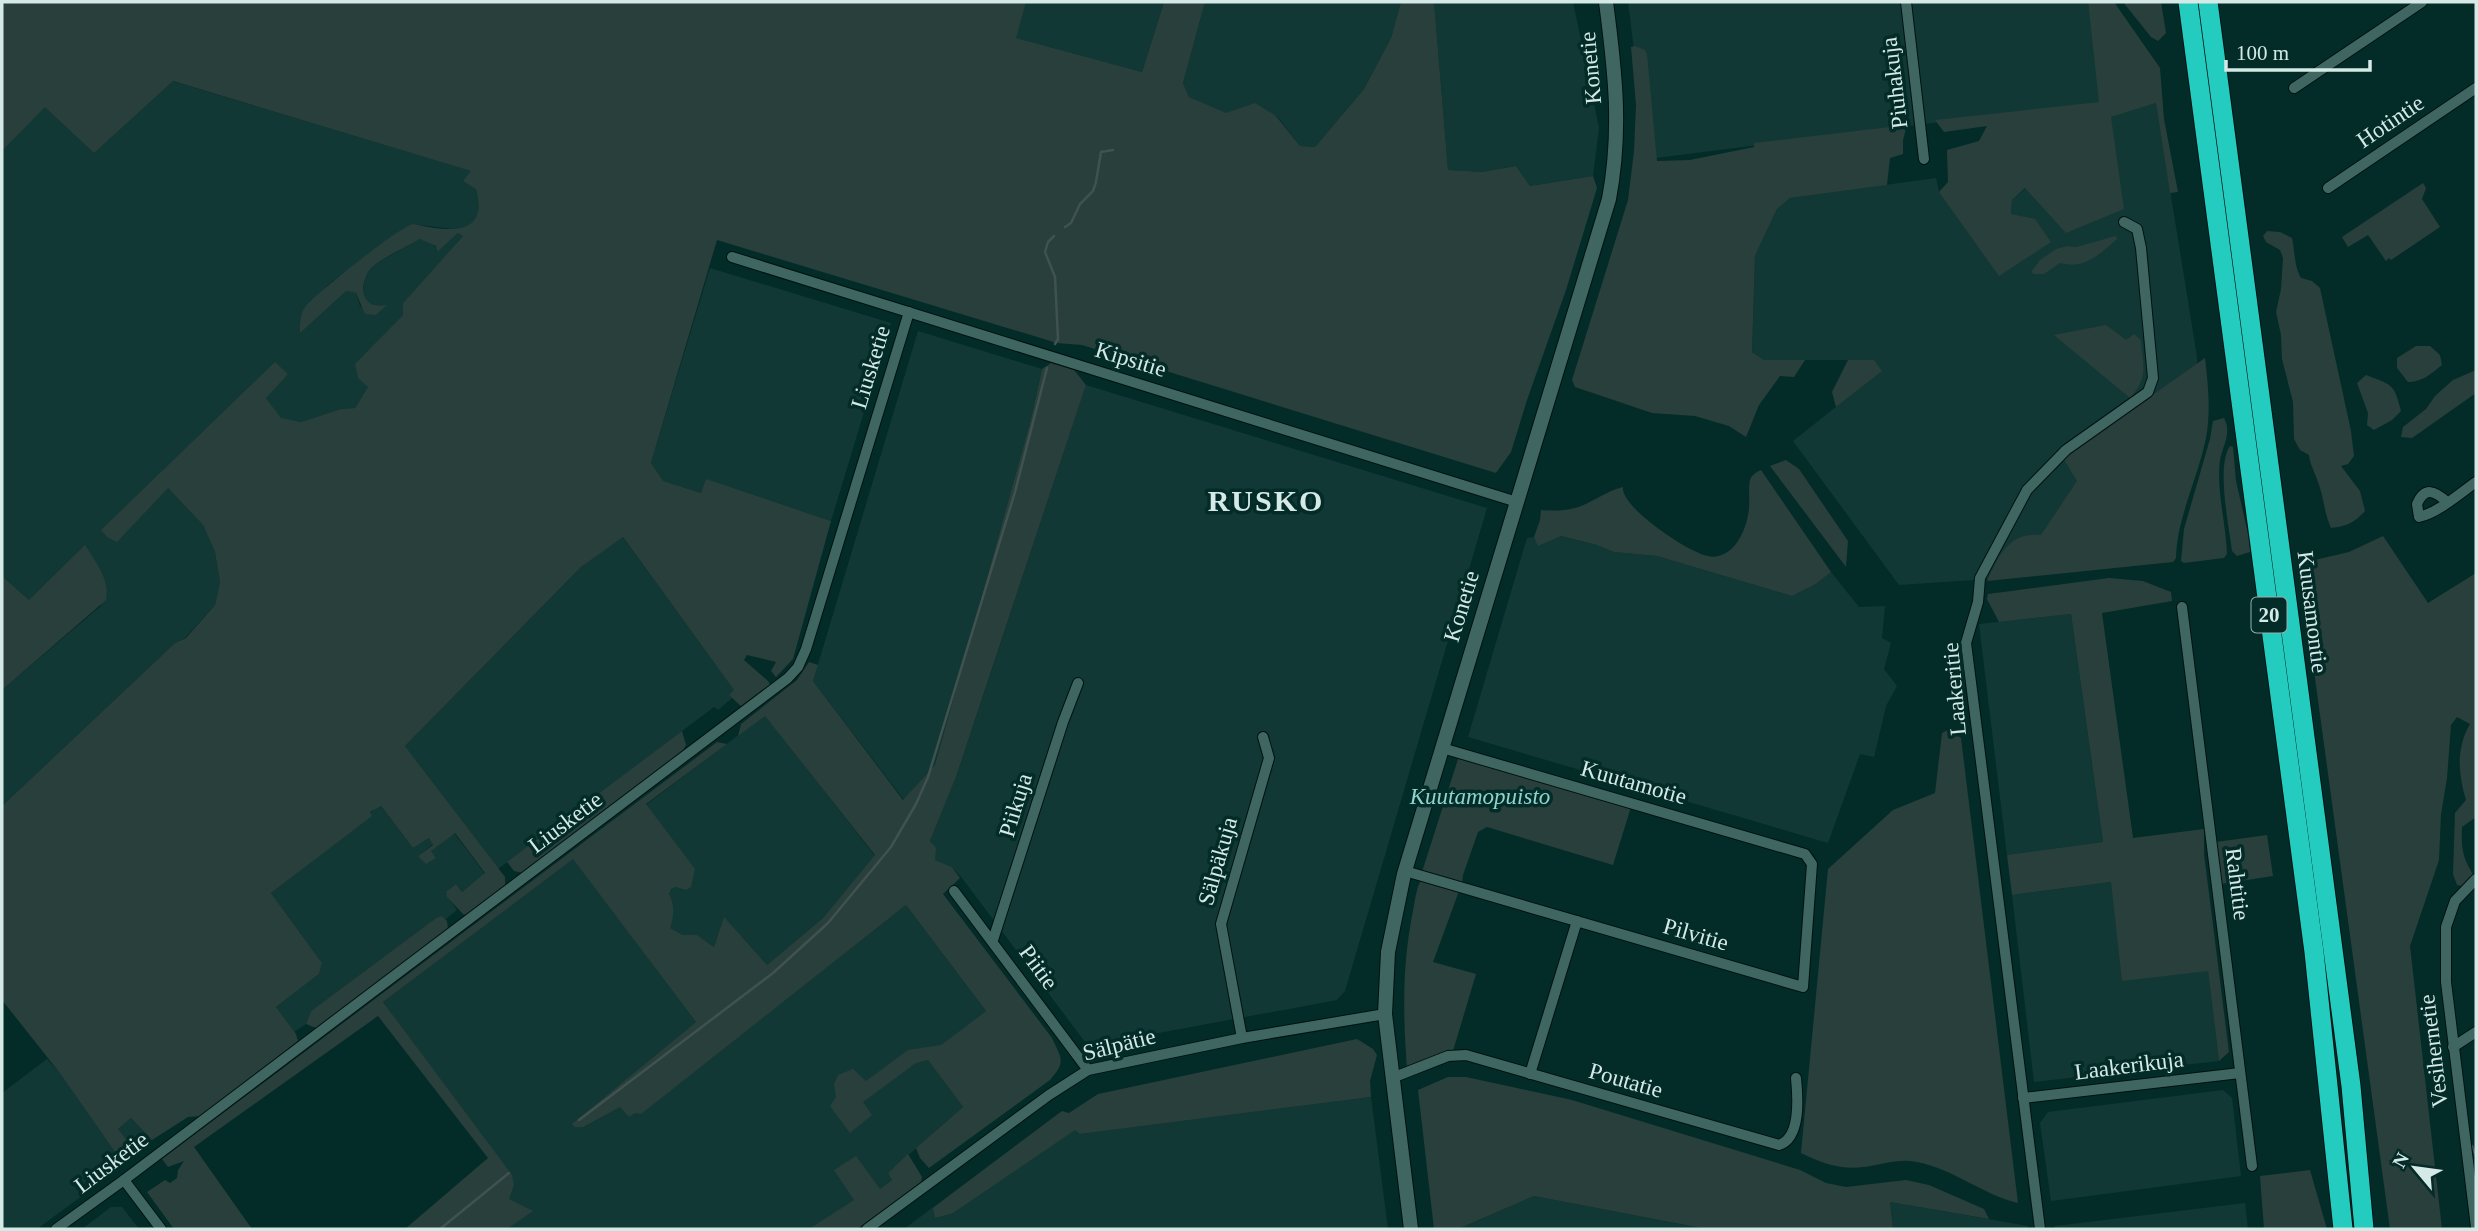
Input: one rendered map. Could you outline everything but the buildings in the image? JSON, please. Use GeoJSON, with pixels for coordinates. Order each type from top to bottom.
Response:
{"type":"FeatureCollection","features":[{"type":"Feature","properties":{"kind":"highway","name":"Kuusamontie"},"geometry":{"type":"LineString","coordinates":[[2188,2],[2314,952],[2343,1229]]}},
{"type":"Feature","properties":{"kind":"highway","name":"Kuusamontie"},"geometry":{"type":"LineString","coordinates":[[2208,2],[2351,1086],[2364,1229]]}},
{"type":"Feature","properties":{"kind":"highway"},"geometry":{"type":"LineString","coordinates":[[2351,1086],[2367,1163],[2371,1229]]}},
{"type":"Feature","properties":{"kind":"street","name":"Konetie"},"geometry":{"type":"LineString","coordinates":[[1411,1229],[1385,1014],[1388,952],[1405,871],[1597,240],[1615,165],[1618,124],[1616,80],[1606,2]]}},
{"type":"Feature","properties":{"kind":"street","name":"Piuhakuja"},"geometry":{"type":"LineString","coordinates":[[1906,2],[1924,159]]}},
{"type":"Feature","properties":{"kind":"street"},"geometry":{"type":"LineString","coordinates":[[2294,88],[2422,2]]}},
{"type":"Feature","properties":{"kind":"street","name":"Hotintie"},"geometry":{"type":"LineString","coordinates":[[2328,188],[2476,88]]}},
{"type":"Feature","properties":{"kind":"street","name":"Laakeritie"},"geometry":{"type":"LineString","coordinates":[[2040,1229],[1966,643],[1978,603],[1980,578],[2027,490],[2066,450],[2148,392],[2152,378],[2141,248],[2137,229],[2124,222]]}},
{"type":"Feature","properties":{"kind":"street","name":"Kipsitie"},"geometry":{"type":"LineString","coordinates":[[732,257],[1517,502]]}},
{"type":"Feature","properties":{"kind":"street","name":"Liusketie"},"geometry":{"type":"LineString","coordinates":[[56,1229],[124,1181],[788,678],[798,667],[806,649],[909,312]]}},
{"type":"Feature","properties":{"kind":"street"},"geometry":{"type":"LineString","coordinates":[[2447,502],[2476,482]]}},
{"type":"Feature","properties":{"kind":"street","name":"Rahtitie"},"geometry":{"type":"LineString","coordinates":[[2182,607],[2252,1166]]}},
{"type":"Feature","properties":{"kind":"street","name":"Piikuja"},"geometry":{"type":"LineString","coordinates":[[993,940],[1078,683]]}},
{"type":"Feature","properties":{"kind":"street","name":"Sälpäkuja"},"geometry":{"type":"LineString","coordinates":[[1242,1038],[1221,924],[1269,758],[1263,737]]}},
{"type":"Feature","properties":{"kind":"street","name":"Kuutamotie"},"geometry":{"type":"LineString","coordinates":[[1442,748],[1801,852],[1811,861],[1803,987]]}},
{"type":"Feature","properties":{"kind":"street","name":"Pilvitie"},"geometry":{"type":"LineString","coordinates":[[1405,871],[1803,987]]}},
{"type":"Feature","properties":{"kind":"street","name":"Vesihernetie"},"geometry":{"type":"LineString","coordinates":[[2476,879],[2455,901],[2446,927],[2446,982],[2453,1047],[2473,1170],[2476,1227]]}},
{"type":"Feature","properties":{"kind":"street","name":"Piitie"},"geometry":{"type":"LineString","coordinates":[[954,891],[1088,1070]]}},
{"type":"Feature","properties":{"kind":"street"},"geometry":{"type":"LineString","coordinates":[[1530,1074],[1577,921]]}},
{"type":"Feature","properties":{"kind":"street","name":"Sälpätie"},"geometry":{"type":"LineString","coordinates":[[867,1229],[1049,1095],[1088,1070],[1242,1038],[1385,1014]]}},
{"type":"Feature","properties":{"kind":"street"},"geometry":{"type":"LineString","coordinates":[[2453,1047],[2476,1032]]}},
{"type":"Feature","properties":{"kind":"street","name":"Poutatie"},"geometry":{"type":"LineString","coordinates":[[1392,1078],[1453,1055],[1466,1055],[1775,1145],[1786,1143],[1794,1130],[1796,1078]]}},
{"type":"Feature","properties":{"kind":"street","name":"Laakerikuja"},"geometry":{"type":"LineString","coordinates":[[2023,1098],[2240,1073]]}},
{"type":"Feature","properties":{"kind":"street"},"geometry":{"type":"LineString","coordinates":[[124,1181],[161,1229]]}},
{"type":"Feature","properties":{"kind":"shaded area"},"geometry":{"type":"Polygon","coordinates":[[[1026,2],[1164,2],[1142,72],[1015,38],[1026,2]]]}},
{"type":"Feature","properties":{"kind":"shaded area"},"geometry":{"type":"Polygon","coordinates":[[[1205,2],[1401,2],[1391,38],[1364,89],[1315,147],[1300,146],[1277,116],[1226,114],[1189,97],[1183,83],[1205,2]]]}},
{"type":"Feature","properties":{"kind":"shaded area"},"geometry":{"type":"Polygon","coordinates":[[[1434,2],[1573,2],[1599,128],[1593,176],[1530,186],[1516,166],[1482,172],[1448,170],[1434,2]]]}},
{"type":"Feature","properties":{"kind":"shaded area"},"geometry":{"type":"Polygon","coordinates":[[[1628,2],[2088,2],[2100,102],[1640,160],[1641,104],[1628,2]]]}},
{"type":"Feature","properties":{"kind":"shaded area"},"geometry":{"type":"Polygon","coordinates":[[[172,81],[472,171],[479,200],[478,215],[470,226],[460,230],[413,224],[330,283],[304,309],[346,291],[356,293],[360,306],[376,315],[386,305],[377,306],[368,302],[363,295],[365,278],[372,266],[420,239],[436,247],[436,252],[458,233],[463,236],[403,303],[403,315],[356,364],[368,387],[355,408],[341,409],[301,422],[281,419],[266,398],[275,362],[117,542],[167,487],[203,525],[215,552],[220,582],[215,605],[185,638],[175,643],[2,806],[2,690],[102,605],[29,600],[2,576],[2,151],[45,106],[94,152],[172,81]]]}},
{"type":"Feature","properties":{"kind":"shaded area"},"geometry":{"type":"Polygon","coordinates":[[[2156,103],[2197,369],[2082,478],[2019,577],[1899,585],[1793,441],[1881,371],[1874,360],[1764,360],[1752,352],[1755,256],[1777,209],[1790,198],[1936,178],[1939,192],[2011,214],[2012,200],[2110,117],[2156,103]]]}},
{"type":"Feature","properties":{"kind":"shaded area"},"geometry":{"type":"Polygon","coordinates":[[[710,268],[891,323],[831,521],[706,480],[701,493],[662,481],[651,463],[710,268]]]}},
{"type":"Feature","properties":{"kind":"shaded area"},"geometry":{"type":"Polygon","coordinates":[[[918,331],[1042,369],[1031,419],[935,765],[904,800],[813,681],[918,331]]]}},
{"type":"Feature","properties":{"kind":"shaded area"},"geometry":{"type":"Polygon","coordinates":[[[1086,385],[1487,508],[1345,991],[1337,1000],[1088,1046],[962,878],[952,867],[935,860],[930,841],[956,777],[1086,385]]]}},
{"type":"Feature","properties":{"kind":"shaded area"},"geometry":{"type":"Polygon","coordinates":[[[622,536],[735,691],[729,695],[732,698],[718,710],[714,707],[498,869],[405,746],[581,567],[622,536]]]}},
{"type":"Feature","properties":{"kind":"shaded area"},"geometry":{"type":"Polygon","coordinates":[[[1560,536],[1614,552],[1657,556],[1792,596],[1816,584],[1831,572],[1859,607],[1885,606],[1882,638],[1891,643],[1884,669],[1897,686],[1886,706],[1874,757],[1860,754],[1828,843],[1468,737],[1527,538],[1534,537],[1539,545],[1560,536]]]}},
{"type":"Feature","properties":{"kind":"shaded area"},"geometry":{"type":"Polygon","coordinates":[[[2071,614],[2103,842],[2007,855],[1979,624],[2071,614]]]}},
{"type":"Feature","properties":{"kind":"shaded area"},"geometry":{"type":"Polygon","coordinates":[[[765,715],[875,856],[823,918],[766,966],[724,918],[714,947],[697,935],[683,935],[670,928],[671,888],[686,890],[646,805],[765,715]]]}},
{"type":"Feature","properties":{"kind":"shaded area"},"geometry":{"type":"Polygon","coordinates":[[[380,805],[413,848],[429,838],[433,844],[418,856],[436,858],[430,851],[454,833],[485,874],[462,892],[456,884],[451,888],[446,894],[457,910],[446,919],[436,918],[311,1011],[306,1024],[294,1032],[276,1007],[319,974],[322,963],[271,893],[372,815],[370,813],[380,805]]]}},
{"type":"Feature","properties":{"kind":"shaded area"},"geometry":{"type":"Polygon","coordinates":[[[573,858],[696,1022],[573,1124],[585,1127],[621,1106],[641,1113],[906,905],[986,1011],[919,1062],[928,1060],[963,1107],[888,1173],[892,1180],[829,1229],[486,1229],[519,1205],[508,1199],[514,1185],[383,1002],[573,858]]]}},
{"type":"Feature","properties":{"kind":"shaded area"},"geometry":{"type":"Polygon","coordinates":[[[2111,882],[2208,971],[2219,1061],[2034,1082],[2012,895],[2111,882]]]}},
{"type":"Feature","properties":{"kind":"shaded area"},"geometry":{"type":"Polygon","coordinates":[[[47,1059],[124,1165],[37,1229],[2,1229],[2,1093],[47,1059]]]}},
{"type":"Feature","properties":{"kind":"shaded area"},"geometry":{"type":"Polygon","coordinates":[[[2223,1090],[2232,1098],[2241,1176],[2051,1201],[2040,1123],[2048,1112],[2223,1090]]]}},
{"type":"Feature","properties":{"kind":"shaded area"},"geometry":{"type":"Polygon","coordinates":[[[1371,1097],[1388,1229],[904,1229],[1062,1111],[1080,1134],[1371,1097]]]}},
{"type":"Feature","properties":{"kind":"shaded area"},"geometry":{"type":"Polygon","coordinates":[[[131,1118],[152,1140],[138,1153],[118,1129],[131,1118]]]}},
{"type":"Feature","properties":{"kind":"shaded area"},"geometry":{"type":"Polygon","coordinates":[[[1534,1196],[1705,1229],[1458,1229],[1534,1196]]]}},
{"type":"Feature","properties":{"kind":"shaded area"},"geometry":{"type":"Polygon","coordinates":[[[1890,1202],[2028,1226],[2028,1229],[1893,1229],[1890,1202]]]}},
{"type":"Feature","properties":{"kind":"shaded area"},"geometry":{"type":"Polygon","coordinates":[[[2245,1203],[2248,1229],[2055,1229],[2055,1226],[2245,1203]]]}},
{"type":"Feature","properties":{"kind":"shaded area"},"geometry":{"type":"Polygon","coordinates":[[[111,1207],[122,1207],[139,1229],[82,1229],[111,1207]]]}},
{"type":"Feature","properties":{"kind":"green space"},"geometry":{"type":"Polygon","coordinates":[[[2,2],[1026,2],[1016,38],[1142,72],[1164,2],[1205,2],[1183,83],[1189,97],[1226,113],[1255,103],[1276,116],[1300,146],[1315,147],[1364,89],[1391,38],[1401,2],[1434,2],[1448,170],[1482,172],[1516,166],[1530,186],[1593,176],[1597,188],[1566,290],[1511,452],[1496,473],[1082,345],[1057,343],[717,240],[651,463],[663,481],[701,493],[706,479],[831,521],[793,659],[776,677],[771,671],[776,662],[747,655],[744,660],[771,686],[743,708],[729,695],[734,690],[623,537],[581,567],[405,746],[505,877],[505,886],[466,915],[463,914],[447,897],[446,892],[456,884],[462,892],[485,873],[455,833],[431,851],[436,858],[426,864],[418,856],[433,845],[429,838],[413,848],[381,806],[370,812],[372,816],[271,893],[322,963],[319,974],[276,1007],[296,1034],[298,1041],[201,1116],[188,1117],[152,1140],[131,1118],[118,1129],[138,1153],[124,1165],[59,1072],[2,1000],[2,806],[175,643],[186,638],[215,605],[220,582],[215,552],[203,525],[168,488],[117,542],[101,530],[275,362],[288,374],[266,398],[281,418],[301,422],[341,409],[355,408],[368,387],[358,378],[355,364],[403,315],[403,303],[463,236],[458,233],[437,252],[436,246],[420,239],[374,265],[367,275],[363,292],[373,304],[387,305],[376,315],[365,314],[356,293],[346,291],[300,333],[301,316],[305,307],[358,262],[405,228],[413,224],[441,229],[461,228],[474,220],[478,212],[478,202],[476,189],[463,181],[471,171],[173,81],[94,153],[45,107],[2,151],[2,2]]]}},
{"type":"Feature","properties":{"kind":"green space"},"geometry":{"type":"Polygon","coordinates":[[[2088,2],[2114,2],[2160,68],[2164,119],[2178,192],[2170,193],[2156,103],[2111,117],[2124,209],[2066,233],[2025,188],[2012,200],[2011,214],[2035,219],[2051,242],[1999,276],[1939,192],[1948,182],[1947,150],[1979,141],[1987,126],[1944,132],[1935,120],[2099,102],[2088,2]]]}},
{"type":"Feature","properties":{"kind":"green space"},"geometry":{"type":"Polygon","coordinates":[[[2123,2],[2161,2],[2166,33],[2158,41],[2151,37],[2123,2]]]}},
{"type":"Feature","properties":{"kind":"green space"},"geometry":{"type":"Polygon","coordinates":[[[1631,47],[1645,50],[1647,54],[1657,161],[1690,160],[1754,147],[1754,143],[1907,125],[1903,154],[1890,158],[1887,185],[1790,198],[1777,209],[1755,256],[1752,352],[1764,360],[1805,360],[1794,377],[1780,376],[1759,405],[1746,437],[1729,426],[1695,416],[1652,413],[1575,387],[1572,380],[1628,200],[1636,105],[1631,47]]]}},
{"type":"Feature","properties":{"kind":"green space"},"geometry":{"type":"Polygon","coordinates":[[[2423,183],[2426,188],[2422,199],[2440,227],[2391,260],[2389,258],[2386,261],[2368,235],[2348,247],[2342,237],[2423,183]]]}},
{"type":"Feature","properties":{"kind":"green space"},"geometry":{"type":"Polygon","coordinates":[[[2267,231],[2280,232],[2292,238],[2301,278],[2312,281],[2320,288],[2354,456],[2348,464],[2341,466],[2360,491],[2365,511],[2354,521],[2342,526],[2331,528],[2309,455],[2300,450],[2294,439],[2293,402],[2282,359],[2276,312],[2283,258],[2280,250],[2266,242],[2263,236],[2267,231]]]}},
{"type":"Feature","properties":{"kind":"green space"},"geometry":{"type":"Polygon","coordinates":[[[2116,236],[2117,239],[2104,250],[2084,262],[2069,265],[2060,263],[2044,274],[2031,272],[2040,260],[2056,249],[2076,247],[2116,236]]]}},
{"type":"Feature","properties":{"kind":"green space"},"geometry":{"type":"Polygon","coordinates":[[[2106,325],[2126,340],[2134,334],[2141,340],[2142,377],[2130,398],[2054,335],[2106,325]]]}},
{"type":"Feature","properties":{"kind":"green space"},"geometry":{"type":"Polygon","coordinates":[[[2416,346],[2430,346],[2440,355],[2442,365],[2422,379],[2408,382],[2397,368],[2397,358],[2416,346]]]}},
{"type":"Feature","properties":{"kind":"green space"},"geometry":{"type":"Polygon","coordinates":[[[2205,358],[2208,428],[2173,562],[1987,581],[2001,554],[2013,541],[2030,535],[2041,535],[2077,481],[2063,458],[2205,358]]]}},
{"type":"Feature","properties":{"kind":"green space"},"geometry":{"type":"Polygon","coordinates":[[[1848,360],[1874,360],[1882,371],[1836,407],[1832,392],[1848,360]]]}},
{"type":"Feature","properties":{"kind":"green space"},"geometry":{"type":"Polygon","coordinates":[[[1051,363],[1074,370],[1086,385],[956,777],[930,841],[936,848],[935,860],[952,867],[960,878],[943,894],[1052,1038],[1061,1060],[1050,1080],[929,1168],[916,1148],[963,1107],[928,1060],[916,1063],[863,1102],[872,1115],[850,1133],[830,1106],[836,1097],[834,1084],[838,1075],[853,1069],[866,1081],[908,1050],[941,1045],[986,1011],[906,905],[641,1114],[635,1113],[629,1117],[620,1107],[584,1127],[575,1127],[572,1124],[696,1022],[573,859],[383,1002],[512,1175],[514,1185],[509,1199],[533,1211],[507,1229],[405,1229],[488,1158],[378,1016],[194,1147],[252,1229],[174,1229],[147,1192],[165,1180],[170,1183],[177,1178],[178,1170],[184,1161],[168,1167],[162,1159],[717,742],[727,744],[646,804],[695,869],[691,887],[686,890],[675,887],[671,889],[669,894],[673,911],[670,928],[683,935],[697,935],[714,947],[724,917],[767,965],[823,918],[875,855],[765,716],[738,736],[741,724],[797,680],[809,662],[818,665],[813,681],[903,800],[935,765],[1031,419],[1042,369],[1051,363]]]}},
{"type":"Feature","properties":{"kind":"green space"},"geometry":{"type":"Polygon","coordinates":[[[2476,370],[2476,393],[2412,438],[2401,437],[2403,427],[2426,409],[2435,396],[2453,380],[2476,370]]]}},
{"type":"Feature","properties":{"kind":"green space"},"geometry":{"type":"Polygon","coordinates":[[[2366,375],[2390,386],[2401,411],[2392,420],[2374,430],[2367,425],[2368,413],[2357,383],[2366,375]]]}},
{"type":"Feature","properties":{"kind":"green space"},"geometry":{"type":"Polygon","coordinates":[[[2224,418],[2227,434],[2220,460],[2219,483],[2227,554],[2224,558],[2184,563],[2181,561],[2184,529],[2213,421],[2224,418]]]}},
{"type":"Feature","properties":{"kind":"green space"},"geometry":{"type":"Polygon","coordinates":[[[2230,446],[2233,447],[2236,481],[2250,552],[2237,556],[2232,551],[2225,497],[2224,467],[2230,446]]]}},
{"type":"Feature","properties":{"kind":"green space"},"geometry":{"type":"Polygon","coordinates":[[[1786,460],[1799,469],[1848,541],[1846,567],[1770,466],[1786,460]]]}},
{"type":"Feature","properties":{"kind":"green space"},"geometry":{"type":"Polygon","coordinates":[[[1761,470],[1831,572],[1816,584],[1792,596],[1657,556],[1614,552],[1561,536],[1538,546],[1534,537],[1541,510],[1576,508],[1623,487],[1632,506],[1657,528],[1699,553],[1711,557],[1719,556],[1729,551],[1740,537],[1748,513],[1750,480],[1761,470]]]}},
{"type":"Feature","properties":{"kind":"green space"},"geometry":{"type":"Polygon","coordinates":[[[2383,536],[2428,603],[2476,573],[2476,817],[2462,827],[2462,835],[2464,854],[2476,879],[2467,887],[2457,885],[2453,874],[2455,813],[2466,800],[2461,781],[2460,752],[2470,724],[2457,717],[2451,725],[2439,860],[2410,946],[2442,1229],[2390,1229],[2312,656],[2302,563],[2349,552],[2383,536]]]}},
{"type":"Feature","properties":{"kind":"green space"},"geometry":{"type":"Polygon","coordinates":[[[85,545],[104,578],[106,600],[2,690],[2,576],[29,600],[85,545]]]}},
{"type":"Feature","properties":{"kind":"green space"},"geometry":{"type":"Polygon","coordinates":[[[2109,578],[2143,581],[2171,592],[2172,601],[2102,613],[2133,838],[2204,829],[2204,854],[2229,1052],[2219,1061],[2208,971],[2122,981],[2111,882],[2012,895],[2007,855],[2103,842],[2071,614],[1999,622],[1987,599],[1988,594],[2109,578]]]}},
{"type":"Feature","properties":{"kind":"green space"},"geometry":{"type":"Polygon","coordinates":[[[1950,729],[1961,738],[2018,1203],[1931,1165],[1897,1161],[1864,1167],[1839,1167],[1801,1153],[1828,869],[1893,810],[1935,793],[1942,733],[1950,729]]]}},
{"type":"Feature","properties":{"kind":"green space"},"geometry":{"type":"Polygon","coordinates":[[[682,731],[686,745],[681,754],[523,873],[514,871],[507,862],[682,731]]]}},
{"type":"Feature","properties":{"kind":"green space","name":"Kuutamopuisto"},"geometry":{"type":"Polygon","coordinates":[[[1459,756],[1631,807],[1613,865],[1487,827],[1478,832],[1462,884],[1422,872],[1459,756]]]}},
{"type":"Feature","properties":{"kind":"green space"},"geometry":{"type":"Polygon","coordinates":[[[2267,835],[2273,876],[2221,884],[2216,842],[2267,835]]]}},
{"type":"Feature","properties":{"kind":"green space"},"geometry":{"type":"Polygon","coordinates":[[[1421,880],[1459,891],[1433,962],[1476,974],[1453,1051],[1407,1069],[1405,970],[1409,931],[1421,880]]]}},
{"type":"Feature","properties":{"kind":"green space"},"geometry":{"type":"Polygon","coordinates":[[[442,916],[447,921],[448,929],[316,1028],[306,1024],[311,1011],[442,916]]]}},
{"type":"Feature","properties":{"kind":"green space"},"geometry":{"type":"Polygon","coordinates":[[[1357,1039],[1373,1049],[1377,1055],[1370,1081],[1371,1097],[1080,1134],[1075,1130],[953,1213],[935,1218],[933,1208],[1062,1111],[1069,1113],[1098,1094],[1357,1039]]]}},
{"type":"Feature","properties":{"kind":"green space"},"geometry":{"type":"Polygon","coordinates":[[[1448,1077],[1466,1077],[1572,1100],[1800,1170],[1826,1183],[1846,1187],[1906,1180],[1929,1185],[1984,1209],[1989,1219],[1890,1202],[1893,1229],[1706,1229],[1534,1196],[1458,1229],[1434,1229],[1418,1090],[1448,1077]]]}},
{"type":"Feature","properties":{"kind":"green space"},"geometry":{"type":"Polygon","coordinates":[[[908,1154],[922,1177],[921,1182],[857,1229],[809,1229],[854,1200],[834,1170],[856,1156],[880,1189],[892,1180],[888,1173],[908,1154]]]}},
{"type":"Feature","properties":{"kind":"green space"},"geometry":{"type":"Polygon","coordinates":[[[2310,1170],[2327,1229],[2264,1229],[2260,1176],[2310,1170]]]}},
{"type":"Feature","properties":{"kind":"waterway"},"geometry":{"type":"LineString","coordinates":[[1065,227],[1071,223],[1080,204],[1093,191],[1101,152],[1113,150]]}},
{"type":"Feature","properties":{"kind":"waterway"},"geometry":{"type":"LineString","coordinates":[[1054,236],[1048,242],[1045,252],[1055,277],[1058,339],[1055,344]]}},
{"type":"Feature","properties":{"kind":"waterway"},"geometry":{"type":"LineString","coordinates":[[579,1120],[773,973],[828,923],[891,847],[928,777],[1015,492],[1047,368]]}},
{"type":"Feature","properties":{"kind":"waterway"},"geometry":{"type":"LineString","coordinates":[[2472,1146],[2476,1156]]}},
{"type":"Feature","properties":{"kind":"waterway"},"geometry":{"type":"LineString","coordinates":[[440,1229],[509,1173]]}},
{"type":"Feature","properties":{"kind":"district","name":"RUSKO"},"geometry":{"type":"Point","coordinates":[1266,501]}}]}
